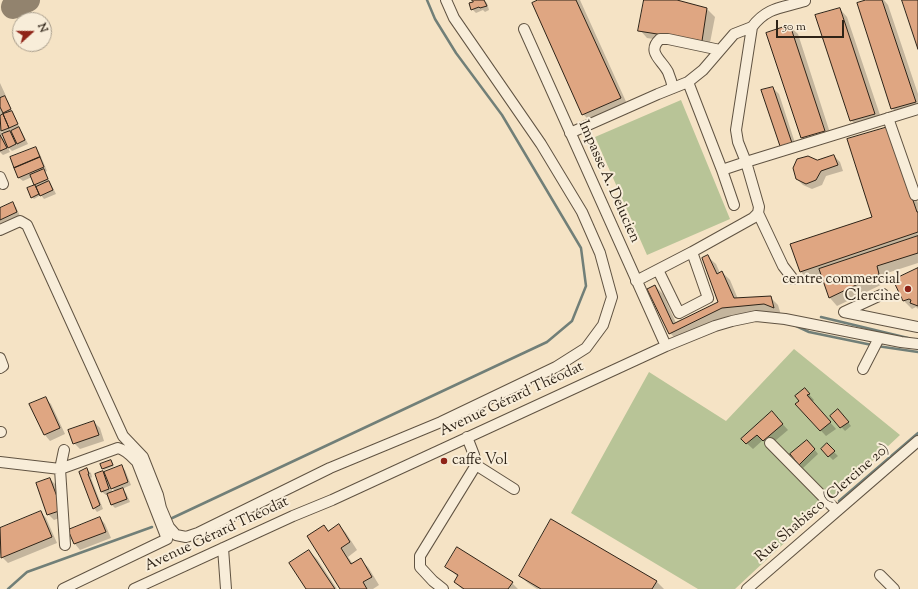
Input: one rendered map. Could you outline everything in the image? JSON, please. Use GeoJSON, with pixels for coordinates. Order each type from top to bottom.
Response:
{"type":"FeatureCollection","features":[{"type":"Feature","properties":{"kind":"street"},"geometry":{"type":"LineString","coordinates":[[0,230],[20,221],[27,225],[123,436],[143,457],[169,527],[176,534],[186,537],[198,533],[330,468],[441,422],[556,367],[586,348],[602,325],[612,297],[600,253],[582,212],[545,151],[454,18],[446,0]]}},
{"type":"Feature","properties":{"kind":"street"},"geometry":{"type":"LineString","coordinates":[[793,279],[783,266],[758,213],[759,207],[746,162],[738,142],[736,130],[752,28],[767,12],[805,1]]}},
{"type":"Feature","properties":{"kind":"street"},"geometry":{"type":"LineString","coordinates":[[570,133],[688,82],[703,70],[734,34],[752,28]]}},
{"type":"Feature","properties":{"kind":"street","name":"Impasse A. Delucien"},"geometry":{"type":"LineString","coordinates":[[524,29],[666,346]]}},
{"type":"Feature","properties":{"kind":"street"},"geometry":{"type":"LineString","coordinates":[[673,88],[669,73],[655,54],[654,49],[660,39],[668,39],[720,50]]}},
{"type":"Feature","properties":{"kind":"street"},"geometry":{"type":"LineString","coordinates":[[688,82],[734,205]]}},
{"type":"Feature","properties":{"kind":"street"},"geometry":{"type":"LineString","coordinates":[[722,170],[918,109]]}},
{"type":"Feature","properties":{"kind":"street"},"geometry":{"type":"LineString","coordinates":[[888,118],[915,195]]}},
{"type":"Feature","properties":{"kind":"street"},"geometry":{"type":"LineString","coordinates":[[636,281],[748,221],[758,213]]}},
{"type":"Feature","properties":{"kind":"street"},"geometry":{"type":"LineString","coordinates":[[658,270],[679,312],[708,298],[692,252]]}},
{"type":"Feature","properties":{"kind":"street"},"geometry":{"type":"LineString","coordinates":[[883,294],[844,312],[918,327]]}},
{"type":"Feature","properties":{"kind":"street","name":"Avenue Gérard Théodat"},"geometry":{"type":"LineString","coordinates":[[134,589],[293,516],[332,500],[666,346],[714,326],[756,316],[785,319],[918,344]]}},
{"type":"Feature","properties":{"kind":"street"},"geometry":{"type":"LineString","coordinates":[[863,369],[880,338]]}},
{"type":"Feature","properties":{"kind":"street"},"geometry":{"type":"LineString","coordinates":[[0,358],[3,366],[0,368]]}},
{"type":"Feature","properties":{"kind":"street"},"geometry":{"type":"LineString","coordinates":[[443,589],[420,567],[420,556],[476,465],[467,437]]}},
{"type":"Feature","properties":{"kind":"street","name":"Rue Shabisco (Clercine 20)"},"geometry":{"type":"LineString","coordinates":[[747,589],[918,441]]}},
{"type":"Feature","properties":{"kind":"street"},"geometry":{"type":"LineString","coordinates":[[770,443],[837,511]]}},
{"type":"Feature","properties":{"kind":"street"},"geometry":{"type":"LineString","coordinates":[[0,462],[60,469],[118,448],[123,449],[137,462],[167,539],[63,589]]}},
{"type":"Feature","properties":{"kind":"street"},"geometry":{"type":"LineString","coordinates":[[64,450],[60,469],[65,545]]}},
{"type":"Feature","properties":{"kind":"street"},"geometry":{"type":"LineString","coordinates":[[476,465],[514,489]]}},
{"type":"Feature","properties":{"kind":"street"},"geometry":{"type":"LineString","coordinates":[[223,548],[226,589]]}},
{"type":"Feature","properties":{"kind":"street"},"geometry":{"type":"LineString","coordinates":[[880,575],[894,589]]}},
{"type":"Feature","properties":{"kind":"green space"},"geometry":{"type":"Polygon","coordinates":[[[681,100],[730,219],[647,255],[595,137],[681,100]]]}},
{"type":"Feature","properties":{"kind":"green space"},"geometry":{"type":"Polygon","coordinates":[[[794,349],[900,435],[735,589],[698,589],[571,513],[649,372],[726,421],[794,349]]]}},
{"type":"Feature","properties":{"kind":"building"},"geometry":{"type":"Polygon","coordinates":[[[472,0],[484,0],[487,6],[471,10],[469,3],[473,2],[472,0]]]}},
{"type":"Feature","properties":{"kind":"building"},"geometry":{"type":"Polygon","coordinates":[[[538,0],[576,0],[621,98],[582,115],[532,3],[538,0]]]}},
{"type":"Feature","properties":{"kind":"building"},"geometry":{"type":"Polygon","coordinates":[[[644,0],[677,0],[707,8],[702,41],[638,31],[644,0]]]}},
{"type":"Feature","properties":{"kind":"building"},"geometry":{"type":"Polygon","coordinates":[[[866,0],[882,0],[916,102],[891,109],[857,3],[866,0]]]}},
{"type":"Feature","properties":{"kind":"building"},"geometry":{"type":"Polygon","coordinates":[[[902,0],[918,0],[918,49],[902,0]]]}},
{"type":"Feature","properties":{"kind":"building"},"geometry":{"type":"Polygon","coordinates":[[[840,8],[875,114],[850,121],[815,15],[840,8]]]}},
{"type":"Feature","properties":{"kind":"building"},"geometry":{"type":"Polygon","coordinates":[[[790,25],[825,131],[801,138],[766,33],[790,25]]]}},
{"type":"Feature","properties":{"kind":"building"},"geometry":{"type":"Polygon","coordinates":[[[773,87],[793,146],[781,149],[761,90],[773,87]]]}},
{"type":"Feature","properties":{"kind":"building"},"geometry":{"type":"Polygon","coordinates":[[[5,96],[11,109],[3,113],[0,107],[0,98],[5,96]]]}},
{"type":"Feature","properties":{"kind":"building"},"geometry":{"type":"Polygon","coordinates":[[[12,111],[18,124],[9,128],[3,114],[12,111]]]}},
{"type":"Feature","properties":{"kind":"building"},"geometry":{"type":"Polygon","coordinates":[[[3,114],[9,128],[1,131],[0,116],[3,114]]]}},
{"type":"Feature","properties":{"kind":"building"},"geometry":{"type":"Polygon","coordinates":[[[19,127],[25,140],[17,144],[11,131],[19,127]]]}},
{"type":"Feature","properties":{"kind":"building"},"geometry":{"type":"Polygon","coordinates":[[[888,127],[918,212],[918,232],[800,272],[790,244],[872,217],[847,139],[888,127]]]}},
{"type":"Feature","properties":{"kind":"building"},"geometry":{"type":"Polygon","coordinates":[[[10,131],[16,144],[8,148],[2,134],[10,131]]]}},
{"type":"Feature","properties":{"kind":"building"},"geometry":{"type":"Polygon","coordinates":[[[0,135],[7,148],[0,151],[0,135]]]}},
{"type":"Feature","properties":{"kind":"building"},"geometry":{"type":"Polygon","coordinates":[[[36,147],[40,157],[14,168],[10,157],[36,147]]]}},
{"type":"Feature","properties":{"kind":"building"},"geometry":{"type":"Polygon","coordinates":[[[834,155],[838,165],[821,171],[816,180],[806,184],[796,179],[793,168],[797,159],[808,156],[817,160],[834,155]]]}},
{"type":"Feature","properties":{"kind":"building"},"geometry":{"type":"Polygon","coordinates":[[[40,157],[44,167],[18,178],[14,168],[40,157]]]}},
{"type":"Feature","properties":{"kind":"building"},"geometry":{"type":"Polygon","coordinates":[[[44,169],[48,179],[34,185],[30,175],[44,169]]]}},
{"type":"Feature","properties":{"kind":"building"},"geometry":{"type":"Polygon","coordinates":[[[49,181],[53,190],[40,196],[36,187],[49,181]]]}},
{"type":"Feature","properties":{"kind":"building"},"geometry":{"type":"Polygon","coordinates":[[[35,185],[39,194],[31,198],[27,188],[35,185]]]}},
{"type":"Feature","properties":{"kind":"building"},"geometry":{"type":"Polygon","coordinates":[[[13,202],[17,212],[0,220],[0,208],[13,202]]]}},
{"type":"Feature","properties":{"kind":"building"},"geometry":{"type":"Polygon","coordinates":[[[918,236],[918,253],[877,266],[879,274],[829,298],[819,269],[918,236]]]}},
{"type":"Feature","properties":{"kind":"building"},"geometry":{"type":"Polygon","coordinates":[[[708,255],[717,274],[722,271],[734,298],[771,296],[774,308],[764,304],[722,308],[669,334],[647,289],[655,285],[673,324],[718,302],[702,258],[708,255]]]}},
{"type":"Feature","properties":{"kind":"building","name":"centre commercial Clercine"},"geometry":{"type":"Polygon","coordinates":[[[918,268],[918,306],[910,303],[911,300],[909,299],[903,301],[893,280],[918,268]]]}},
{"type":"Feature","properties":{"kind":"building"},"geometry":{"type":"Polygon","coordinates":[[[805,388],[810,394],[807,395],[831,422],[820,431],[795,404],[799,401],[795,396],[805,388]]]}},
{"type":"Feature","properties":{"kind":"building"},"geometry":{"type":"Polygon","coordinates":[[[46,397],[60,428],[44,435],[29,404],[46,397]]]}},
{"type":"Feature","properties":{"kind":"building"},"geometry":{"type":"Polygon","coordinates":[[[838,409],[849,422],[840,428],[830,416],[838,409]]]}},
{"type":"Feature","properties":{"kind":"building"},"geometry":{"type":"Polygon","coordinates":[[[772,411],[783,424],[763,441],[757,435],[746,444],[741,439],[772,411]]]}},
{"type":"Feature","properties":{"kind":"building"},"geometry":{"type":"Polygon","coordinates":[[[94,421],[99,435],[73,444],[68,430],[94,421]]]}},
{"type":"Feature","properties":{"kind":"building"},"geometry":{"type":"Polygon","coordinates":[[[807,440],[815,449],[799,465],[790,454],[807,440]]]}},
{"type":"Feature","properties":{"kind":"building"},"geometry":{"type":"Polygon","coordinates":[[[827,443],[835,451],[828,457],[821,449],[827,443]]]}},
{"type":"Feature","properties":{"kind":"building"},"geometry":{"type":"Polygon","coordinates":[[[111,460],[113,465],[102,469],[100,464],[111,460]]]}},
{"type":"Feature","properties":{"kind":"building"},"geometry":{"type":"Polygon","coordinates":[[[122,465],[128,482],[111,489],[104,472],[122,465]]]}},
{"type":"Feature","properties":{"kind":"building"},"geometry":{"type":"Polygon","coordinates":[[[87,468],[100,505],[93,509],[79,472],[87,468]]]}},
{"type":"Feature","properties":{"kind":"building"},"geometry":{"type":"Polygon","coordinates":[[[103,471],[109,489],[101,492],[95,474],[103,471]]]}},
{"type":"Feature","properties":{"kind":"building"},"geometry":{"type":"Polygon","coordinates":[[[50,478],[62,510],[47,515],[36,483],[50,478]]]}},
{"type":"Feature","properties":{"kind":"building"},"geometry":{"type":"Polygon","coordinates":[[[123,488],[127,499],[111,505],[107,494],[123,488]]]}},
{"type":"Feature","properties":{"kind":"building"},"geometry":{"type":"Polygon","coordinates":[[[41,511],[52,537],[1,558],[0,528],[41,511]]]}},
{"type":"Feature","properties":{"kind":"building"},"geometry":{"type":"Polygon","coordinates":[[[100,517],[106,532],[74,544],[68,530],[100,517]]]}},
{"type":"Feature","properties":{"kind":"building"},"geometry":{"type":"Polygon","coordinates":[[[551,519],[657,581],[652,589],[541,589],[519,576],[551,519]]]}},
{"type":"Feature","properties":{"kind":"building"},"geometry":{"type":"Polygon","coordinates":[[[339,524],[350,542],[341,548],[351,564],[361,558],[372,577],[363,582],[367,589],[340,589],[307,536],[324,525],[328,531],[339,524]]]}},
{"type":"Feature","properties":{"kind":"building"},"geometry":{"type":"Polygon","coordinates":[[[457,547],[513,582],[508,589],[464,589],[454,582],[458,575],[445,567],[457,547]]]}},
{"type":"Feature","properties":{"kind":"building"},"geometry":{"type":"Polygon","coordinates":[[[309,550],[335,589],[306,589],[289,563],[309,550]]]}},
{"type":"Feature","properties":{"kind":"waterway"},"geometry":{"type":"LineString","coordinates":[[168,520],[547,342],[572,321],[586,286],[581,248],[502,115],[456,53],[435,19],[427,0]]}},
{"type":"Feature","properties":{"kind":"waterway"},"geometry":{"type":"LineString","coordinates":[[821,317],[908,338]]}},
{"type":"Feature","properties":{"kind":"waterway"},"geometry":{"type":"LineString","coordinates":[[794,325],[809,332],[872,345]]}},
{"type":"Feature","properties":{"kind":"waterway"},"geometry":{"type":"LineString","coordinates":[[877,346],[918,352]]}},
{"type":"Feature","properties":{"kind":"waterway"},"geometry":{"type":"LineString","coordinates":[[839,501],[918,433]]}},
{"type":"Feature","properties":{"kind":"waterway"},"geometry":{"type":"LineString","coordinates":[[8,589],[27,572],[152,527]]}},
{"type":"Feature","properties":{"kind":"taxiway"},"geometry":{"type":"LineString","coordinates":[[13,7],[28,0]]}},
{"type":"Feature","properties":{"kind":"place","name":"centre commercial Clercine"},"geometry":{"type":"Point","coordinates":[908,289]}},
{"type":"Feature","properties":{"kind":"place","name":"caffe Vol"},"geometry":{"type":"Point","coordinates":[444,461]}}]}
